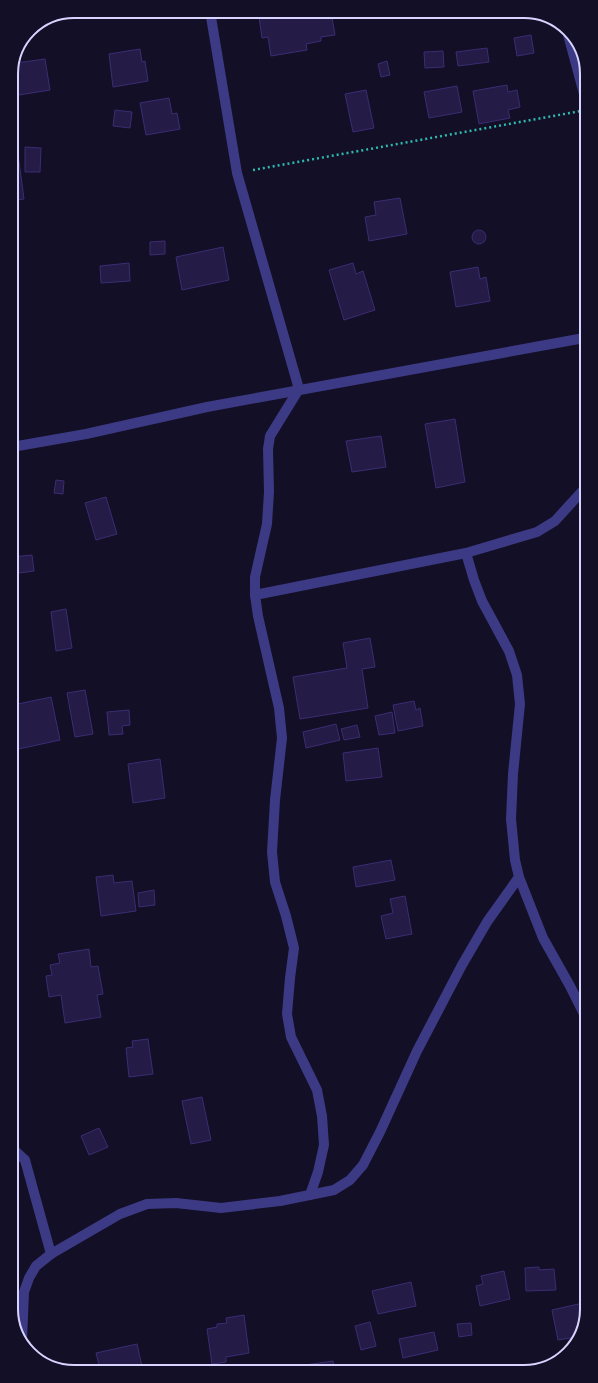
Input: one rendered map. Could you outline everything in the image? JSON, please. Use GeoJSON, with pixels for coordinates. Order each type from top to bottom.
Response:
{"type":"FeatureCollection","features":[{"type":"Feature","properties":{"kind":"street"},"geometry":{"type":"LineString","coordinates":[[211,18],[238,173],[299,389],[270,436],[268,449],[269,492],[267,524],[255,577],[255,595],[258,616],[278,708],[282,738],[275,800],[272,852],[275,882],[294,948],[287,1014],[291,1037],[317,1090],[322,1116],[324,1145],[318,1172],[310,1196]]}},
{"type":"Feature","properties":{"kind":"street"},"geometry":{"type":"LineString","coordinates":[[570,44],[580,79]]}},
{"type":"Feature","properties":{"kind":"street"},"geometry":{"type":"LineString","coordinates":[[18,446],[86,434],[207,407],[299,389],[580,339]]}},
{"type":"Feature","properties":{"kind":"street"},"geometry":{"type":"LineString","coordinates":[[255,595],[466,552],[537,532],[555,521],[580,494]]}},
{"type":"Feature","properties":{"kind":"street"},"geometry":{"type":"LineString","coordinates":[[466,552],[482,601],[509,651],[517,675],[520,704],[513,774],[511,819],[515,860],[519,877],[543,938],[580,1006]]}},
{"type":"Feature","properties":{"kind":"street"},"geometry":{"type":"LineString","coordinates":[[22,1330],[24,1292],[29,1278],[36,1266],[51,1254],[120,1214],[147,1204],[176,1203],[221,1208],[280,1201],[334,1190],[350,1180],[363,1164],[380,1132],[417,1051],[462,965],[486,922],[519,877]]}},
{"type":"Feature","properties":{"kind":"street"},"geometry":{"type":"LineString","coordinates":[[18,1154],[25,1160],[51,1254]]}},
{"type":"Feature","properties":{"kind":"path"},"geometry":{"type":"LineString","coordinates":[[238,173],[580,112]]}},
{"type":"Feature","properties":{"kind":"building"},"geometry":{"type":"Polygon","coordinates":[[[259,18],[332,18],[335,35],[321,37],[321,41],[306,44],[307,50],[271,56],[268,37],[262,38],[259,18]]]}},
{"type":"Feature","properties":{"kind":"building"},"geometry":{"type":"Polygon","coordinates":[[[531,35],[534,53],[517,56],[514,38],[531,35]]]}},
{"type":"Feature","properties":{"kind":"building"},"geometry":{"type":"Polygon","coordinates":[[[487,48],[489,62],[458,66],[456,52],[487,48]]]}},
{"type":"Feature","properties":{"kind":"building"},"geometry":{"type":"Polygon","coordinates":[[[140,49],[142,62],[145,61],[148,81],[113,87],[109,54],[140,49]]]}},
{"type":"Feature","properties":{"kind":"building"},"geometry":{"type":"Polygon","coordinates":[[[443,51],[444,67],[425,68],[424,52],[443,51]]]}},
{"type":"Feature","properties":{"kind":"building"},"geometry":{"type":"Polygon","coordinates":[[[45,59],[50,90],[18,95],[20,63],[45,59]]]}},
{"type":"Feature","properties":{"kind":"building"},"geometry":{"type":"Polygon","coordinates":[[[387,61],[390,75],[381,77],[378,64],[387,61]]]}},
{"type":"Feature","properties":{"kind":"building"},"geometry":{"type":"Polygon","coordinates":[[[507,85],[508,92],[517,90],[520,107],[508,110],[510,118],[479,124],[473,91],[507,85]]]}},
{"type":"Feature","properties":{"kind":"building"},"geometry":{"type":"Polygon","coordinates":[[[457,86],[462,112],[429,118],[424,92],[457,86]]]}},
{"type":"Feature","properties":{"kind":"building"},"geometry":{"type":"Polygon","coordinates":[[[366,90],[374,128],[353,132],[345,94],[366,90]]]}},
{"type":"Feature","properties":{"kind":"building"},"geometry":{"type":"Polygon","coordinates":[[[169,98],[172,114],[177,113],[180,129],[146,135],[140,103],[169,98]]]}},
{"type":"Feature","properties":{"kind":"building"},"geometry":{"type":"Polygon","coordinates":[[[115,110],[132,112],[130,128],[113,126],[115,110]]]}},
{"type":"Feature","properties":{"kind":"building"},"geometry":{"type":"Polygon","coordinates":[[[25,147],[41,148],[40,172],[25,172],[25,147]]]}},
{"type":"Feature","properties":{"kind":"building"},"geometry":{"type":"Polygon","coordinates":[[[18,154],[24,199],[18,200],[18,154]]]}},
{"type":"Feature","properties":{"kind":"building"},"geometry":{"type":"Polygon","coordinates":[[[400,198],[407,234],[369,241],[365,217],[376,215],[374,202],[400,198]]]}},
{"type":"Feature","properties":{"kind":"building"},"geometry":{"type":"Polygon","coordinates":[[[476,230],[482,230],[486,234],[486,240],[482,244],[476,244],[472,240],[472,234],[476,230]]]}},
{"type":"Feature","properties":{"kind":"building"},"geometry":{"type":"Polygon","coordinates":[[[165,241],[165,254],[150,255],[150,242],[165,241]]]}},
{"type":"Feature","properties":{"kind":"building"},"geometry":{"type":"Polygon","coordinates":[[[223,247],[229,280],[182,290],[176,257],[223,247]]]}},
{"type":"Feature","properties":{"kind":"building"},"geometry":{"type":"Polygon","coordinates":[[[129,263],[130,281],[101,283],[100,266],[129,263]]]}},
{"type":"Feature","properties":{"kind":"building"},"geometry":{"type":"Polygon","coordinates":[[[353,263],[356,274],[363,271],[375,310],[344,320],[329,270],[353,263]]]}},
{"type":"Feature","properties":{"kind":"building"},"geometry":{"type":"Polygon","coordinates":[[[478,267],[480,279],[486,277],[490,301],[456,307],[450,272],[478,267]]]}},
{"type":"Feature","properties":{"kind":"building"},"geometry":{"type":"Polygon","coordinates":[[[455,419],[465,482],[436,488],[425,424],[455,419]]]}},
{"type":"Feature","properties":{"kind":"building"},"geometry":{"type":"Polygon","coordinates":[[[381,436],[386,467],[352,472],[346,441],[381,436]]]}},
{"type":"Feature","properties":{"kind":"building"},"geometry":{"type":"Polygon","coordinates":[[[56,480],[64,481],[63,494],[54,493],[56,480]]]}},
{"type":"Feature","properties":{"kind":"building"},"geometry":{"type":"Polygon","coordinates":[[[106,497],[117,534],[96,540],[85,503],[106,497]]]}},
{"type":"Feature","properties":{"kind":"building"},"geometry":{"type":"Polygon","coordinates":[[[32,555],[34,571],[18,573],[18,556],[32,555]]]}},
{"type":"Feature","properties":{"kind":"building"},"geometry":{"type":"Polygon","coordinates":[[[66,609],[72,648],[56,651],[51,612],[66,609]]]}},
{"type":"Feature","properties":{"kind":"building"},"geometry":{"type":"Polygon","coordinates":[[[370,638],[375,667],[362,669],[368,708],[300,719],[293,677],[347,668],[343,643],[370,638]]]}},
{"type":"Feature","properties":{"kind":"building"},"geometry":{"type":"Polygon","coordinates":[[[85,690],[93,734],[75,737],[67,693],[85,690]]]}},
{"type":"Feature","properties":{"kind":"building"},"geometry":{"type":"Polygon","coordinates":[[[51,697],[60,740],[18,749],[18,704],[51,697]]]}},
{"type":"Feature","properties":{"kind":"building"},"geometry":{"type":"Polygon","coordinates":[[[414,701],[416,710],[420,708],[423,726],[398,731],[393,705],[414,701]]]}},
{"type":"Feature","properties":{"kind":"building"},"geometry":{"type":"Polygon","coordinates":[[[129,710],[130,725],[122,726],[123,734],[109,735],[107,712],[129,710]]]}},
{"type":"Feature","properties":{"kind":"building"},"geometry":{"type":"Polygon","coordinates":[[[392,712],[395,733],[379,735],[375,716],[392,712]]]}},
{"type":"Feature","properties":{"kind":"building"},"geometry":{"type":"Polygon","coordinates":[[[336,724],[340,740],[306,748],[303,732],[336,724]]]}},
{"type":"Feature","properties":{"kind":"building"},"geometry":{"type":"Polygon","coordinates":[[[357,725],[360,737],[344,740],[341,729],[357,725]]]}},
{"type":"Feature","properties":{"kind":"building"},"geometry":{"type":"Polygon","coordinates":[[[378,748],[382,777],[346,781],[343,753],[378,748]]]}},
{"type":"Feature","properties":{"kind":"building"},"geometry":{"type":"Polygon","coordinates":[[[160,759],[165,798],[133,803],[128,764],[160,759]]]}},
{"type":"Feature","properties":{"kind":"building"},"geometry":{"type":"Polygon","coordinates":[[[391,860],[395,880],[356,887],[353,867],[391,860]]]}},
{"type":"Feature","properties":{"kind":"building"},"geometry":{"type":"Polygon","coordinates":[[[113,875],[114,883],[132,881],[136,911],[101,916],[96,877],[113,875]]]}},
{"type":"Feature","properties":{"kind":"building"},"geometry":{"type":"Polygon","coordinates":[[[154,890],[155,905],[139,907],[138,893],[154,890]]]}},
{"type":"Feature","properties":{"kind":"building"},"geometry":{"type":"Polygon","coordinates":[[[405,896],[412,934],[386,939],[381,916],[393,913],[390,899],[405,896]]]}},
{"type":"Feature","properties":{"kind":"building"},"geometry":{"type":"Polygon","coordinates":[[[89,949],[91,967],[98,966],[103,994],[97,995],[101,1017],[65,1023],[61,995],[49,997],[46,976],[52,975],[50,965],[60,963],[58,954],[89,949]]]}},
{"type":"Feature","properties":{"kind":"building"},"geometry":{"type":"Polygon","coordinates":[[[148,1039],[153,1074],[129,1077],[126,1048],[133,1047],[132,1041],[148,1039]]]}},
{"type":"Feature","properties":{"kind":"building"},"geometry":{"type":"Polygon","coordinates":[[[202,1097],[211,1140],[191,1144],[182,1101],[202,1097]]]}},
{"type":"Feature","properties":{"kind":"building"},"geometry":{"type":"Polygon","coordinates":[[[99,1128],[108,1147],[89,1155],[81,1136],[99,1128]]]}},
{"type":"Feature","properties":{"kind":"building"},"geometry":{"type":"Polygon","coordinates":[[[539,1267],[539,1270],[554,1269],[556,1290],[526,1291],[525,1268],[539,1267]]]}},
{"type":"Feature","properties":{"kind":"building"},"geometry":{"type":"Polygon","coordinates":[[[504,1271],[510,1299],[480,1306],[476,1286],[483,1284],[481,1276],[504,1271]]]}},
{"type":"Feature","properties":{"kind":"building"},"geometry":{"type":"Polygon","coordinates":[[[411,1282],[416,1306],[378,1314],[372,1291],[411,1282]]]}},
{"type":"Feature","properties":{"kind":"building"},"geometry":{"type":"Polygon","coordinates":[[[580,1304],[580,1316],[570,1341],[570,1338],[558,1340],[552,1310],[580,1304]]]}},
{"type":"Feature","properties":{"kind":"building"},"geometry":{"type":"Polygon","coordinates":[[[244,1315],[249,1353],[226,1357],[226,1362],[212,1364],[207,1329],[217,1327],[217,1324],[227,1323],[226,1318],[244,1315]]]}},
{"type":"Feature","properties":{"kind":"building"},"geometry":{"type":"Polygon","coordinates":[[[370,1322],[376,1346],[361,1350],[355,1326],[370,1322]]]}},
{"type":"Feature","properties":{"kind":"building"},"geometry":{"type":"Polygon","coordinates":[[[471,1323],[472,1335],[459,1337],[457,1324],[471,1323]]]}},
{"type":"Feature","properties":{"kind":"building"},"geometry":{"type":"Polygon","coordinates":[[[434,1332],[438,1350],[403,1358],[399,1339],[434,1332]]]}},
{"type":"Feature","properties":{"kind":"building"},"geometry":{"type":"Polygon","coordinates":[[[137,1344],[142,1365],[99,1365],[96,1353],[137,1344]]]}},
{"type":"Feature","properties":{"kind":"building"},"geometry":{"type":"Polygon","coordinates":[[[333,1361],[334,1365],[305,1365],[333,1361]]]}}]}
